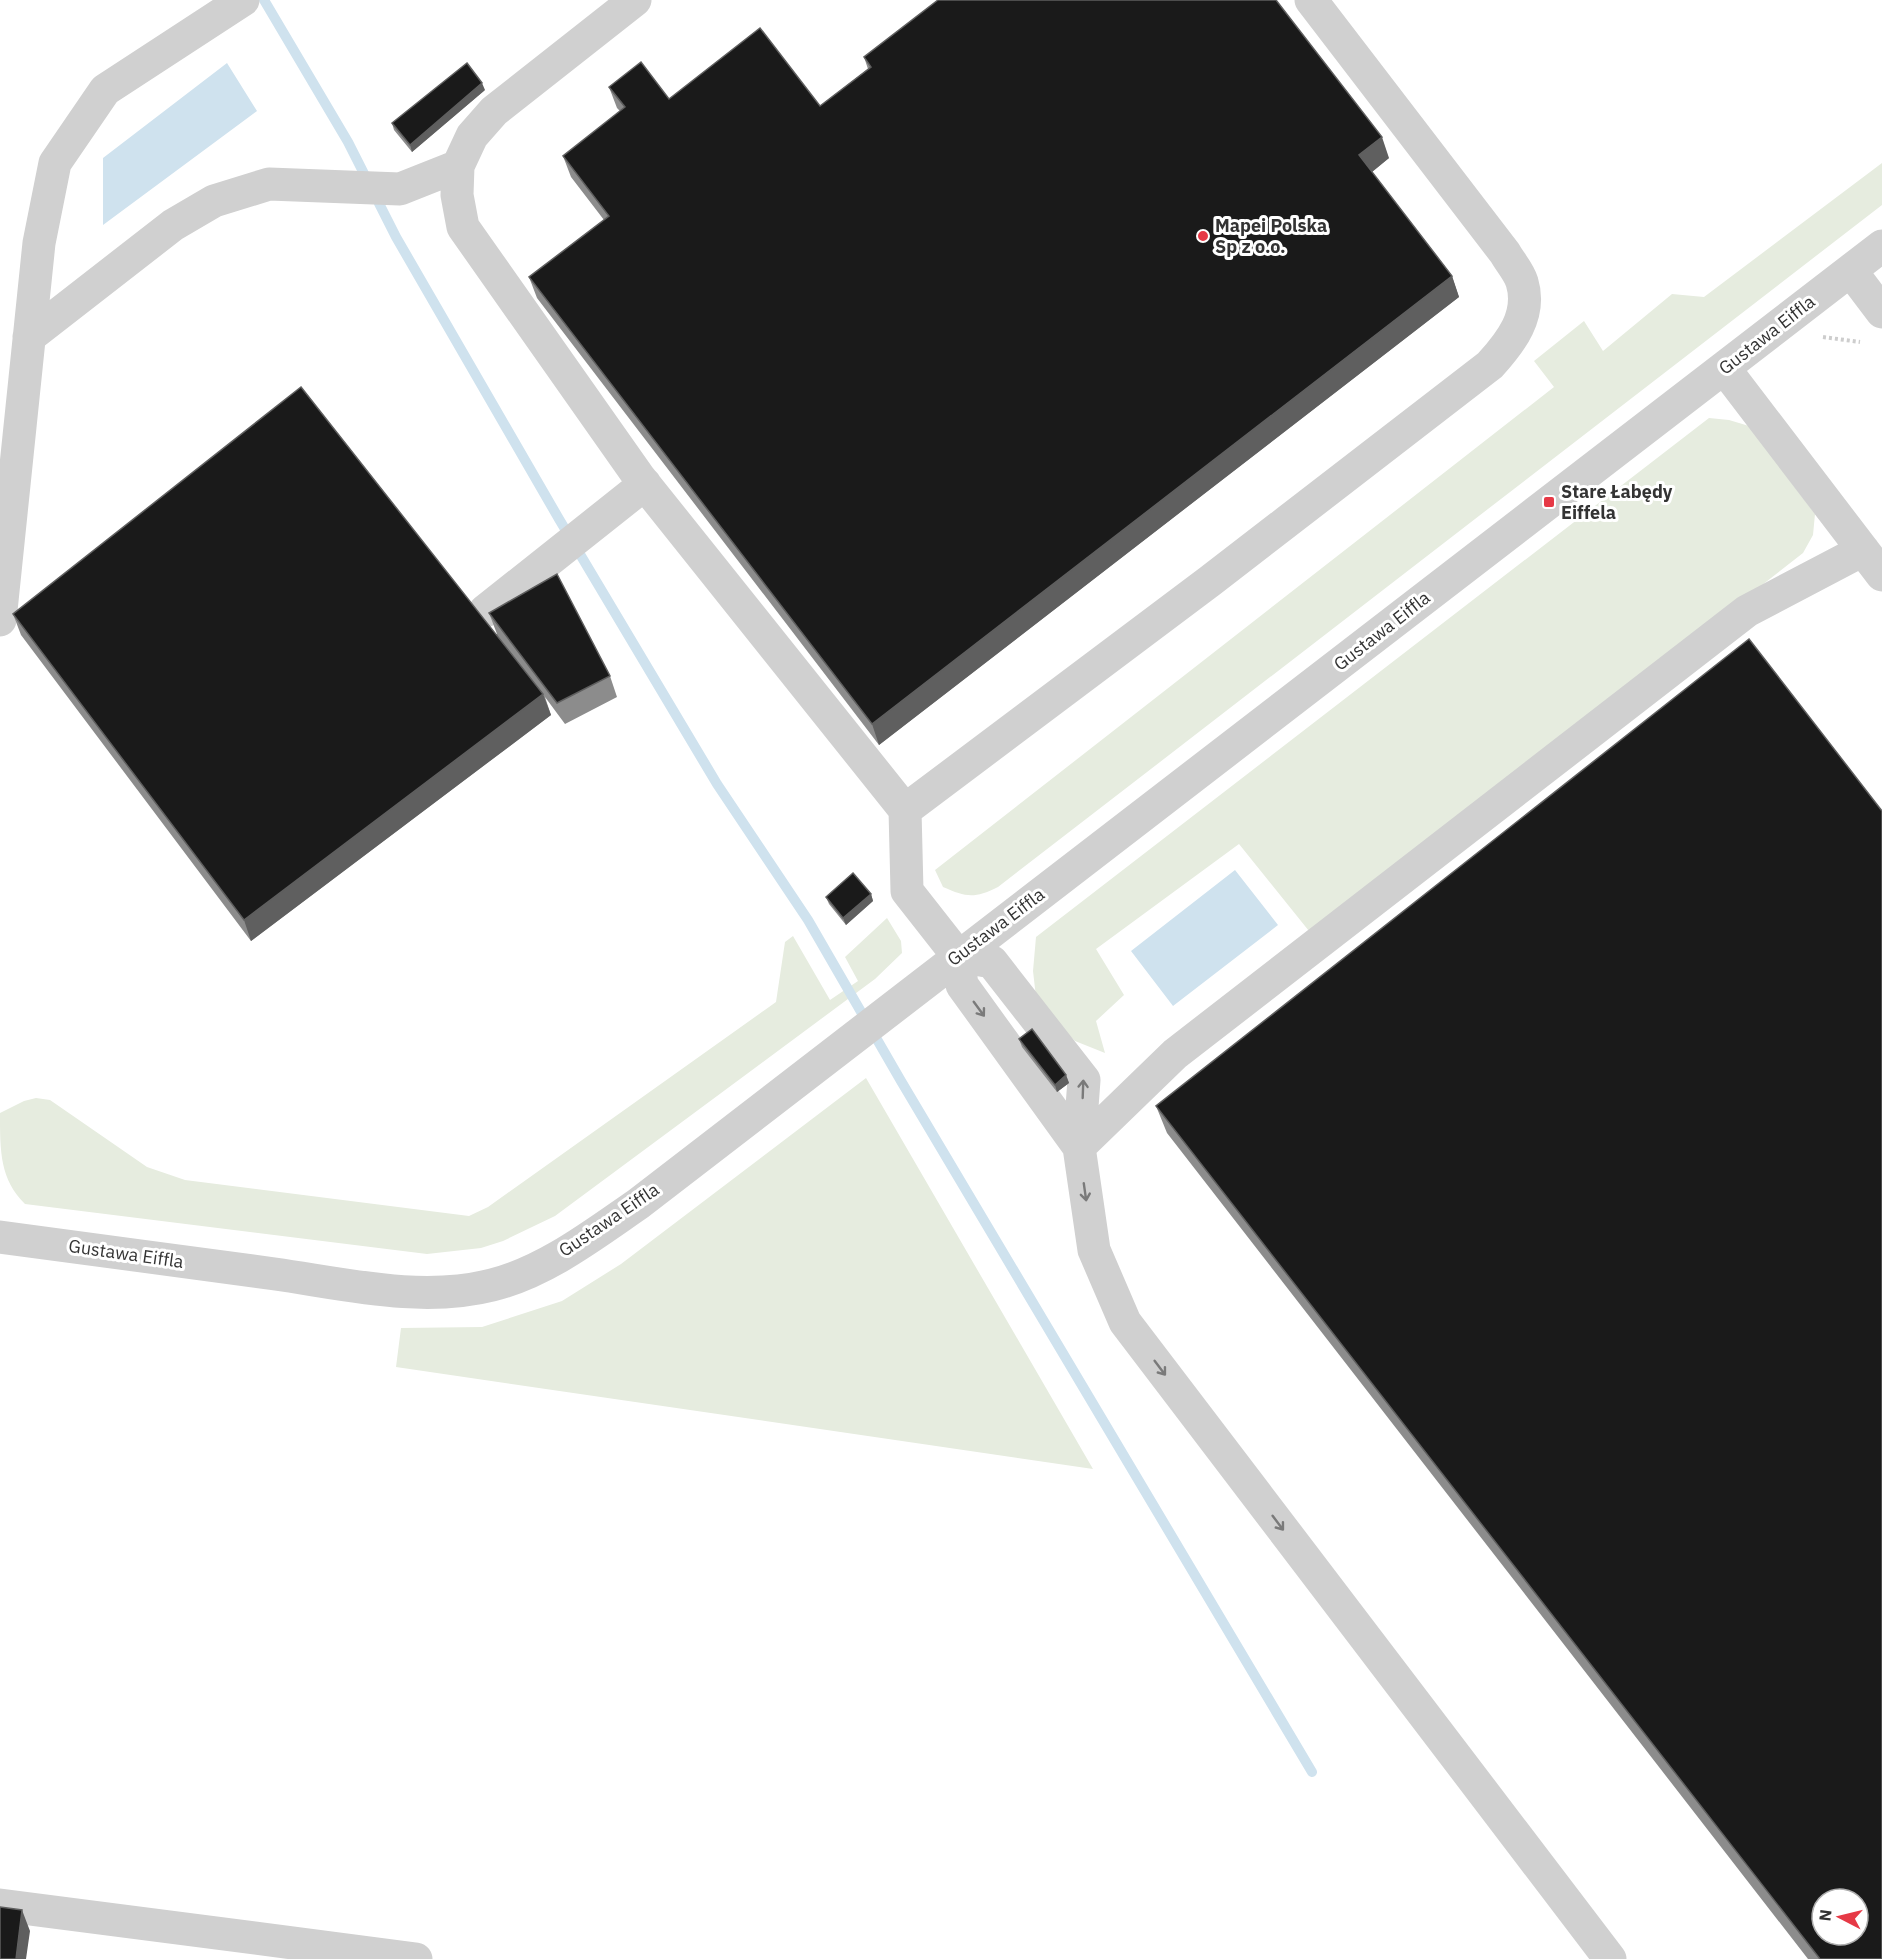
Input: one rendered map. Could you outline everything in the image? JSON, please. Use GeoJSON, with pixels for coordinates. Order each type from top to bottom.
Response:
{"type":"FeatureCollection","features":[{"type":"Feature","properties":{"kind":"street"},"geometry":{"type":"LineString","coordinates":[[635,0],[494,111],[472,136],[458,166],[457,195],[463,227],[645,484],[906,810],[907,891],[958,956],[962,985],[1079,1147]]}},
{"type":"Feature","properties":{"kind":"street"},"geometry":{"type":"LineString","coordinates":[[906,810],[1201,588],[1490,365],[1511,342],[1524,312],[1521,282],[1505,253],[1311,0]]}},
{"type":"Feature","properties":{"kind":"street"},"geometry":{"type":"LineString","coordinates":[[0,620],[39,243],[56,163],[105,90],[240,2]]}},
{"type":"Feature","properties":{"kind":"street"},"geometry":{"type":"LineString","coordinates":[[29,336],[173,225],[214,201],[269,184],[400,189],[458,166]]}},
{"type":"Feature","properties":{"kind":"street","name":"Gustawa Eiffla"},"geometry":{"type":"LineString","coordinates":[[0,1236],[375,1288],[428,1293],[493,1285],[534,1270],[584,1241],[638,1204],[850,1038],[1882,246]]}},
{"type":"Feature","properties":{"kind":"street"},"geometry":{"type":"LineString","coordinates":[[1851,271],[1882,312]]}},
{"type":"Feature","properties":{"kind":"street"},"geometry":{"type":"LineString","coordinates":[[1079,1147],[1175,1053],[1747,611],[1873,562],[1724,368]]}},
{"type":"Feature","properties":{"kind":"street"},"geometry":{"type":"LineString","coordinates":[[485,611],[645,484]]}},
{"type":"Feature","properties":{"kind":"street"},"geometry":{"type":"LineString","coordinates":[[958,956],[992,962],[1084,1080],[1079,1147],[1094,1250],[1125,1322],[1610,1959]]}},
{"type":"Feature","properties":{"kind":"street"},"geometry":{"type":"LineString","coordinates":[[0,1905],[416,1959]]}},
{"type":"Feature","properties":{"kind":"path"},"geometry":{"type":"LineString","coordinates":[[1820,338],[1832,337],[1866,343]]}},
{"type":"Feature","properties":{"kind":"shaded area"},"geometry":{"type":"Polygon","coordinates":[[[1882,163],[1882,205],[998,887],[970,895],[943,887],[935,870],[1554,387],[1534,361],[1584,321],[1603,351],[1672,294],[1704,297],[1882,163]]]}},
{"type":"Feature","properties":{"kind":"shaded area"},"geometry":{"type":"Polygon","coordinates":[[[1709,418],[1729,420],[1749,426],[1815,514],[1813,535],[1803,553],[1313,936],[1239,844],[1096,949],[1124,995],[1096,1021],[1105,1053],[1075,1041],[1055,1022],[1036,997],[1033,971],[1036,937],[1709,418]]]}},
{"type":"Feature","properties":{"kind":"shaded area"},"geometry":{"type":"Polygon","coordinates":[[[887,918],[901,941],[902,953],[875,979],[555,1216],[503,1241],[481,1248],[427,1254],[25,1204],[6,1175],[1,1152],[0,1113],[24,1101],[36,1098],[50,1100],[147,1167],[185,1180],[469,1216],[488,1207],[776,1002],[785,942],[793,936],[830,1000],[858,981],[845,957],[887,918]]]}},
{"type":"Feature","properties":{"kind":"shaded area"},"geometry":{"type":"Polygon","coordinates":[[[866,1078],[1093,1469],[396,1367],[401,1328],[482,1327],[562,1301],[621,1264],[866,1078]]]}},
{"type":"Feature","properties":{"kind":"water"},"geometry":{"type":"Polygon","coordinates":[[[227,63],[257,111],[103,225],[103,158],[227,63]]]}},
{"type":"Feature","properties":{"kind":"water"},"geometry":{"type":"Polygon","coordinates":[[[1235,870],[1278,925],[1173,1006],[1131,951],[1235,870]]]}},
{"type":"Feature","properties":{"kind":"building"},"geometry":{"type":"Polygon","coordinates":[[[938,0],[1276,0],[1382,137],[1359,155],[1452,276],[872,724],[529,277],[609,216],[563,156],[625,107],[609,87],[641,62],[669,99],[760,28],[820,106],[871,67],[864,57],[938,0]]]}},
{"type":"Feature","properties":{"kind":"building"},"geometry":{"type":"Polygon","coordinates":[[[467,63],[482,83],[410,145],[392,123],[467,63]]]}},
{"type":"Feature","properties":{"kind":"building"},"geometry":{"type":"Polygon","coordinates":[[[301,387],[543,694],[244,920],[13,614],[301,387]]]}},
{"type":"Feature","properties":{"kind":"building"},"geometry":{"type":"Polygon","coordinates":[[[557,574],[610,676],[557,703],[489,613],[557,574]]]}},
{"type":"Feature","properties":{"kind":"building"},"geometry":{"type":"Polygon","coordinates":[[[1749,639],[1882,811],[1882,1959],[1820,1959],[1811,1947],[1870,1947],[1870,1887],[1810,1887],[1810,1946],[1156,1106],[1749,639]]]}},
{"type":"Feature","properties":{"kind":"building"},"geometry":{"type":"Polygon","coordinates":[[[853,873],[871,894],[843,918],[826,897],[853,873]]]}},
{"type":"Feature","properties":{"kind":"building"},"geometry":{"type":"Polygon","coordinates":[[[1032,1029],[1066,1075],[1055,1085],[1019,1039],[1032,1029]]]}},
{"type":"Feature","properties":{"kind":"building"},"geometry":{"type":"Polygon","coordinates":[[[0,1907],[22,1910],[16,1959],[0,1959],[0,1907]]]}},
{"type":"Feature","properties":{"kind":"waterway"},"geometry":{"type":"LineString","coordinates":[[264,0],[348,142],[396,237],[559,519],[717,784],[808,920],[901,1081],[1312,1772]]}},
{"type":"Feature","properties":{"kind":"place","name":"Mapei Polska Sp z o.o."},"geometry":{"type":"Point","coordinates":[1203,236]}},
{"type":"Feature","properties":{"kind":"place","name":"Stare Łabędy Eiffela"},"geometry":{"type":"Point","coordinates":[1549,502]}}]}
